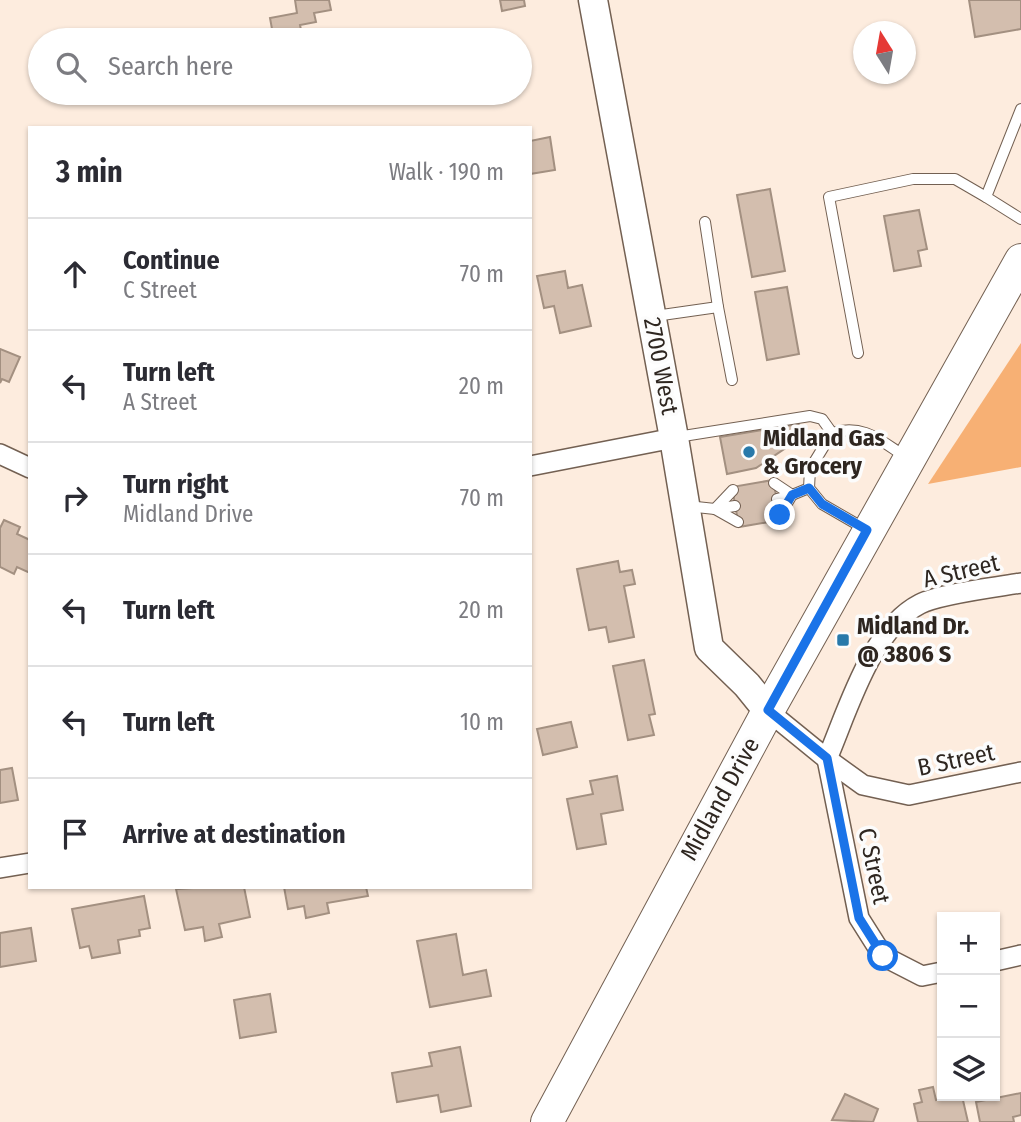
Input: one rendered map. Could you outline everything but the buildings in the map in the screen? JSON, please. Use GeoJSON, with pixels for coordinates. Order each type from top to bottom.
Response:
{"type":"FeatureCollection","features":[{"type":"Feature","properties":{"kind":"main road","name":"Midland Drive"},"geometry":{"type":"LineString","coordinates":[[547,1122],[768,710],[1021,260]]}},
{"type":"Feature","properties":{"kind":"street","name":"2700 West"},"geometry":{"type":"LineString","coordinates":[[593,0],[674,438],[709,648],[768,710]]}},
{"type":"Feature","properties":{"kind":"street"},"geometry":{"type":"LineString","coordinates":[[532,466],[674,438]]}},
{"type":"Feature","properties":{"kind":"street"},"geometry":{"type":"LineString","coordinates":[[0,454],[28,467]]}},
{"type":"Feature","properties":{"kind":"street","name":"A Street"},"geometry":{"type":"LineString","coordinates":[[827,758],[870,658],[895,622],[922,603],[1021,583]]}},
{"type":"Feature","properties":{"kind":"street"},"geometry":{"type":"LineString","coordinates":[[768,710],[827,758]]}},
{"type":"Feature","properties":{"kind":"street","name":"B Street"},"geometry":{"type":"LineString","coordinates":[[827,758],[863,785],[909,795],[1021,772]]}},
{"type":"Feature","properties":{"kind":"street","name":"C Street"},"geometry":{"type":"LineString","coordinates":[[827,758],[859,918],[883,956],[922,976],[937,973]]}},
{"type":"Feature","properties":{"kind":"street"},"geometry":{"type":"LineString","coordinates":[[0,868],[28,863]]}},
{"type":"Feature","properties":{"kind":"street"},"geometry":{"type":"LineString","coordinates":[[1000,960],[1021,955]]}},
{"type":"Feature","properties":{"kind":"lane"},"geometry":{"type":"LineString","coordinates":[[986,197],[1021,109]]}},
{"type":"Feature","properties":{"kind":"lane"},"geometry":{"type":"LineString","coordinates":[[858,353],[829,197],[913,179],[955,179],[1021,219]]}},
{"type":"Feature","properties":{"kind":"lane"},"geometry":{"type":"LineString","coordinates":[[705,222],[732,380]]}},
{"type":"Feature","properties":{"kind":"lane"},"geometry":{"type":"LineString","coordinates":[[651,316],[718,307]]}},
{"type":"Feature","properties":{"kind":"lane"},"geometry":{"type":"LineString","coordinates":[[674,438],[810,416],[821,419],[832,433]]}},
{"type":"Feature","properties":{"kind":"lane"},"geometry":{"type":"LineString","coordinates":[[832,433],[864,430],[908,459]]}},
{"type":"Feature","properties":{"kind":"lane"},"geometry":{"type":"LineString","coordinates":[[832,433],[810,469],[809,488],[822,504],[867,530]]}},
{"type":"Feature","properties":{"kind":"lane"},"geometry":{"type":"LineString","coordinates":[[774,483],[792,495]]}},
{"type":"Feature","properties":{"kind":"lane"},"geometry":{"type":"LineString","coordinates":[[777,499],[809,488]]}},
{"type":"Feature","properties":{"kind":"lane"},"geometry":{"type":"LineString","coordinates":[[715,509],[733,490]]}},
{"type":"Feature","properties":{"kind":"lane"},"geometry":{"type":"LineString","coordinates":[[780,515],[792,495]]}},
{"type":"Feature","properties":{"kind":"lane"},"geometry":{"type":"LineString","coordinates":[[685,506],[715,509],[735,506]]}},
{"type":"Feature","properties":{"kind":"lane"},"geometry":{"type":"LineString","coordinates":[[715,509],[738,522]]}},
{"type":"Feature","properties":{"kind":"shaded area"},"geometry":{"type":"Polygon","coordinates":[[[1021,343],[1021,467],[928,484],[1021,343]]]}},
{"type":"Feature","properties":{"kind":"place","name":"Midland Gas & Grocery"},"geometry":{"type":"Point","coordinates":[749,452]}},
{"type":"Feature","properties":{"kind":"place","name":"Midland Dr. @ 3806 S"},"geometry":{"type":"Point","coordinates":[843,640]}},
{"type":"Feature","properties":{"kind":"route"},"geometry":{"type":"LineString","coordinates":[[780,515],[792,495],[809,488],[822,504],[867,530],[768,710],[827,758],[859,918],[883,956]]}}]}
